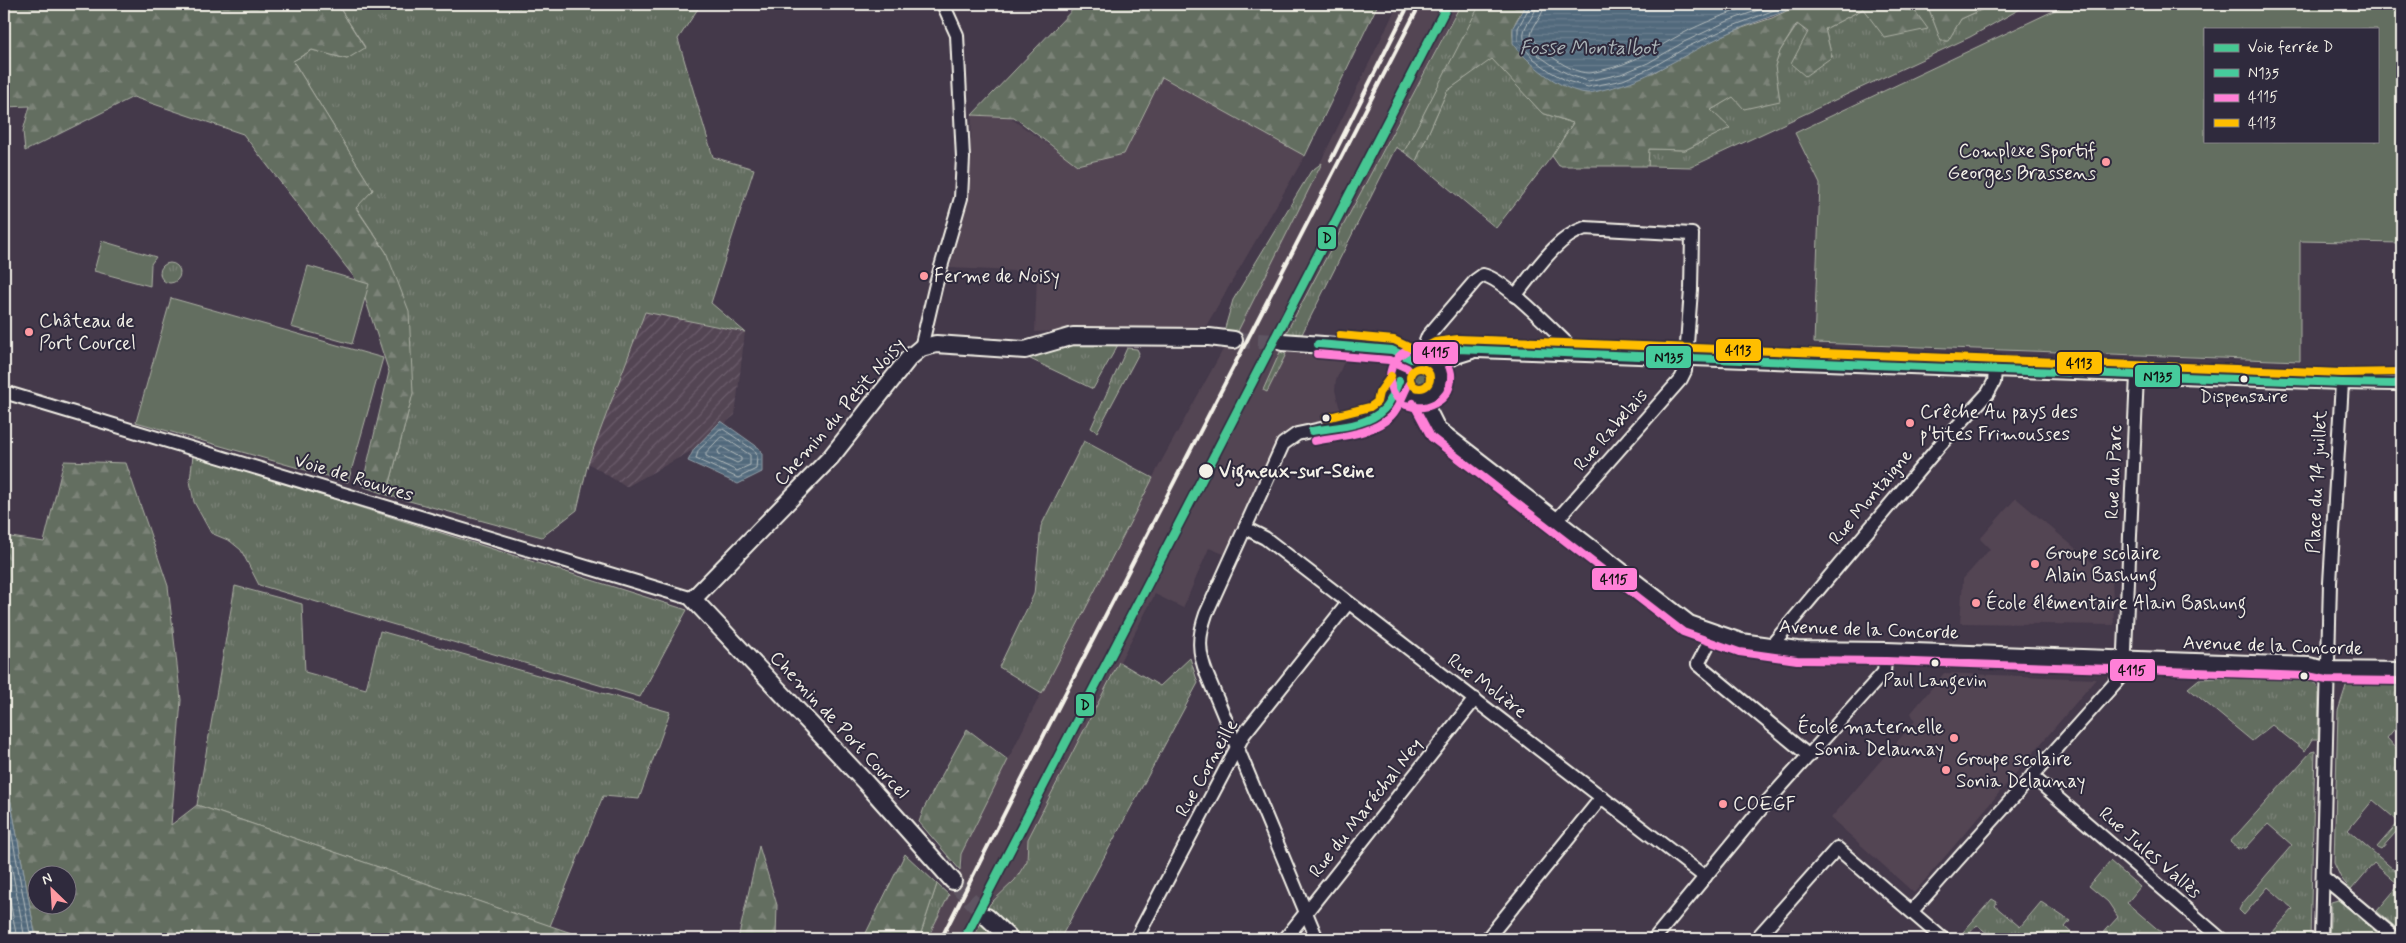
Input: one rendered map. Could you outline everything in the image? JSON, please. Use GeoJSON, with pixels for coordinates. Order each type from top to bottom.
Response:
{"type":"FeatureCollection","features":[{"type":"Feature","properties":{"kind":"street"},"geometry":{"type":"LineString","coordinates":[[921,348],[936,284],[961,198],[963,158],[957,36],[943,4]]}},
{"type":"Feature","properties":{"kind":"street","name":"Rue Rabelais"},"geometry":{"type":"LineString","coordinates":[[1515,296],[1562,241],[1572,233],[1586,228],[1692,234],[1686,371],[1555,522]]}},
{"type":"Feature","properties":{"kind":"street"},"geometry":{"type":"LineString","coordinates":[[1424,361],[1428,336],[1476,280],[1483,275],[1492,277],[1515,296],[1577,354]]}},
{"type":"Feature","properties":{"kind":"street","name":"Chemin du Petit Noisy"},"geometry":{"type":"LineString","coordinates":[[693,599],[826,463],[909,358],[921,348],[936,344],[1024,350],[1073,336],[1209,337],[1234,340]]}},
{"type":"Feature","properties":{"kind":"street"},"geometry":{"type":"LineString","coordinates":[[1282,342],[1392,350],[1424,361],[1441,379],[1440,385],[1433,394],[1416,397],[1386,408],[1364,420],[1297,434],[1286,441],[1280,448],[1206,614],[1199,638],[1203,663],[1317,939]]}},
{"type":"Feature","properties":{"kind":"street"},"geometry":{"type":"LineString","coordinates":[[1386,408],[1388,398],[1400,381],[1402,368],[1424,361],[1456,357],[1477,351],[2342,383],[2394,384],[2402,382]]}},
{"type":"Feature","properties":{"kind":"street","name":"Rue Montaigne"},"geometry":{"type":"LineString","coordinates":[[1771,646],[1941,444],[1988,393],[1994,382],[1995,371]]}},
{"type":"Feature","properties":{"kind":"street","name":"Rue du Parc"},"geometry":{"type":"LineString","coordinates":[[2126,660],[2137,375]]}},
{"type":"Feature","properties":{"kind":"street"},"geometry":{"type":"LineString","coordinates":[[1400,381],[1404,392],[1416,397]]}},
{"type":"Feature","properties":{"kind":"street","name":"Place du 14 juillet"},"geometry":{"type":"LineString","coordinates":[[2321,939],[2330,583],[2342,383]]}},
{"type":"Feature","properties":{"kind":"street","name":"Voie de Rouvres"},"geometry":{"type":"LineString","coordinates":[[4,392],[693,599]]}},
{"type":"Feature","properties":{"kind":"street","name":"Avenue de la Concorde"},"geometry":{"type":"LineString","coordinates":[[1416,397],[1437,429],[1689,624],[1742,642],[1796,650],[1886,651],[2309,666],[2327,670],[2402,671]]}},
{"type":"Feature","properties":{"kind":"street","name":"Rue Molière"},"geometry":{"type":"LineString","coordinates":[[1245,528],[1265,538],[1705,877]]}},
{"type":"Feature","properties":{"kind":"street","name":"Chemin de Port Courcel"},"geometry":{"type":"LineString","coordinates":[[693,599],[865,782],[953,881]]}},
{"type":"Feature","properties":{"kind":"street","name":"Rue Corneille"},"geometry":{"type":"LineString","coordinates":[[1136,939],[1244,734],[1348,603]]}},
{"type":"Feature","properties":{"kind":"street"},"geometry":{"type":"LineString","coordinates":[[1714,633],[1698,664],[1809,756]]}},
{"type":"Feature","properties":{"kind":"street"},"geometry":{"type":"LineString","coordinates":[[1654,939],[1761,808],[1884,672],[1886,651]]}},
{"type":"Feature","properties":{"kind":"street"},"geometry":{"type":"LineString","coordinates":[[1912,911],[2124,673],[2126,660]]}},
{"type":"Feature","properties":{"kind":"street","name":"Rue du Maréchal Ney"},"geometry":{"type":"LineString","coordinates":[[1285,939],[1475,699]]}},
{"type":"Feature","properties":{"kind":"street","name":"Rue Jules Vallès"},"geometry":{"type":"LineString","coordinates":[[2032,776],[2221,939]]}},
{"type":"Feature","properties":{"kind":"street"},"geometry":{"type":"LineString","coordinates":[[1487,939],[1602,797]]}},
{"type":"Feature","properties":{"kind":"street"},"geometry":{"type":"LineString","coordinates":[[1756,939],[1837,848],[1943,939]]}},
{"type":"Feature","properties":{"kind":"street"},"geometry":{"type":"LineString","coordinates":[[2323,877],[2397,939]]}},
{"type":"Feature","properties":{"kind":"street"},"geometry":{"type":"LineString","coordinates":[[987,917],[1007,938]]}},
{"type":"Feature","properties":{"kind":"shaded area"},"geometry":{"type":"Polygon","coordinates":[[[1398,4],[1460,4],[1280,346],[1351,355],[1343,364],[1336,380],[1335,390],[1339,406],[1353,430],[1295,441],[1273,449],[1226,555],[1209,548],[1183,608],[1155,594],[1028,839],[1027,861],[1015,880],[990,904],[982,921],[993,939],[927,939],[962,866],[961,855],[1031,713],[1162,460],[1225,346],[1231,345],[1398,4]]]}},
{"type":"Feature","properties":{"kind":"shaded area"},"geometry":{"type":"Polygon","coordinates":[[[1162,77],[1305,156],[1206,326],[1035,332],[1037,272],[950,268],[968,192],[972,115],[1009,117],[1078,165],[1124,154],[1162,77]]]}},
{"type":"Feature","properties":{"kind":"shaded area"},"geometry":{"type":"Polygon","coordinates":[[[645,312],[745,332],[735,415],[693,450],[626,487],[588,463],[645,312]]]}},
{"type":"Feature","properties":{"kind":"shaded area","name":"Groupe scolaire Alain Bashung"},"geometry":{"type":"Polygon","coordinates":[[[2016,498],[2112,579],[2114,625],[1960,623],[1963,579],[1990,549],[1980,539],[2016,498]]]}},
{"type":"Feature","properties":{"kind":"shaded area","name":"Groupe scolaire Sonia Delaunay"},"geometry":{"type":"Polygon","coordinates":[[[1944,673],[2096,679],[1914,893],[1831,818],[1915,721],[1911,713],[1944,673]]]}},
{"type":"Feature","properties":{"kind":"green space"},"geometry":{"type":"Polygon","coordinates":[[[4,4],[337,4],[365,48],[347,59],[312,50],[293,61],[373,190],[356,208],[386,252],[409,311],[413,393],[387,495],[362,486],[389,372],[361,286],[243,134],[133,97],[25,151],[23,131],[30,106],[4,107],[4,4]]]}},
{"type":"Feature","properties":{"kind":"green space"},"geometry":{"type":"Polygon","coordinates":[[[337,4],[701,4],[678,39],[713,157],[754,169],[711,303],[745,332],[645,312],[588,463],[577,510],[542,537],[387,495],[413,393],[386,252],[356,207],[373,190],[293,61],[312,50],[347,59],[365,47],[337,4]]]}},
{"type":"Feature","properties":{"kind":"green space"},"geometry":{"type":"Polygon","coordinates":[[[1078,4],[1378,4],[1305,156],[1162,77],[1124,154],[1077,165],[1014,117],[972,115],[1078,4]]]}},
{"type":"Feature","properties":{"kind":"green space"},"geometry":{"type":"Polygon","coordinates":[[[1461,4],[1481,4],[1404,152],[1396,147],[1302,334],[1285,335],[1461,4]]]}},
{"type":"Feature","properties":{"kind":"green space"},"geometry":{"type":"Polygon","coordinates":[[[1480,4],[1527,4],[1518,17],[1513,29],[1514,41],[1522,55],[1653,73],[1689,51],[1733,31],[1772,18],[1801,4],[1901,4],[1904,10],[1915,11],[1928,29],[1885,38],[1863,9],[1825,29],[1832,57],[1805,76],[1791,64],[1808,32],[1797,24],[1780,51],[1775,66],[1780,101],[1744,109],[1733,97],[1711,110],[1730,128],[1685,150],[1649,149],[1648,166],[1559,166],[1552,156],[1573,123],[1542,113],[1492,59],[1447,91],[1416,161],[1404,152],[1480,4]]]}},
{"type":"Feature","properties":{"kind":"green space"},"geometry":{"type":"Polygon","coordinates":[[[1901,4],[1927,4],[1941,40],[1947,41],[1961,19],[1994,4],[2029,4],[1970,37],[1691,167],[1648,166],[1648,149],[1685,150],[1729,128],[1711,110],[1775,66],[1780,51],[1798,24],[1832,57],[1825,29],[1863,9],[1904,10],[1901,4]]]}},
{"type":"Feature","properties":{"kind":"green space"},"geometry":{"type":"Polygon","coordinates":[[[1927,4],[1994,4],[1961,19],[1948,41],[1941,41],[1927,4]]]}},
{"type":"Feature","properties":{"kind":"green space","name":"Complexe Sportif Georges Brassens"},"geometry":{"type":"Polygon","coordinates":[[[2068,4],[2402,4],[2402,243],[2300,241],[2300,361],[1814,343],[1820,184],[1795,133],[2068,4]]]}},
{"type":"Feature","properties":{"kind":"green space"},"geometry":{"type":"Polygon","coordinates":[[[1492,58],[1542,113],[1573,123],[1552,156],[1496,228],[1416,161],[1447,91],[1492,58]]]}},
{"type":"Feature","properties":{"kind":"green space"},"geometry":{"type":"Polygon","coordinates":[[[1322,163],[1237,333],[1224,331],[1233,300],[1311,171],[1322,163]]]}},
{"type":"Feature","properties":{"kind":"green space"},"geometry":{"type":"Polygon","coordinates":[[[102,241],[156,257],[151,264],[150,286],[94,271],[102,241]]]}},
{"type":"Feature","properties":{"kind":"green space"},"geometry":{"type":"Polygon","coordinates":[[[170,263],[177,266],[180,273],[177,280],[170,283],[163,280],[160,273],[163,266],[170,263]]]}},
{"type":"Feature","properties":{"kind":"green space"},"geometry":{"type":"Polygon","coordinates":[[[308,266],[369,284],[352,344],[291,327],[308,266]]]}},
{"type":"Feature","properties":{"kind":"green space"},"geometry":{"type":"Polygon","coordinates":[[[171,298],[383,358],[348,482],[136,422],[171,298]]]}},
{"type":"Feature","properties":{"kind":"green space"},"geometry":{"type":"Polygon","coordinates":[[[1072,342],[1119,343],[1093,389],[1024,356],[1072,342]]]}},
{"type":"Feature","properties":{"kind":"green space"},"geometry":{"type":"Polygon","coordinates":[[[1127,348],[1137,349],[1139,353],[1097,432],[1091,428],[1127,348]]]}},
{"type":"Feature","properties":{"kind":"green space"},"geometry":{"type":"Polygon","coordinates":[[[1280,352],[1286,354],[1267,392],[1263,390],[1280,352]]]}},
{"type":"Feature","properties":{"kind":"green space"},"geometry":{"type":"Polygon","coordinates":[[[1420,366],[1428,370],[1432,378],[1428,386],[1420,390],[1412,386],[1408,378],[1412,370],[1420,366]]]}},
{"type":"Feature","properties":{"kind":"green space"},"geometry":{"type":"Polygon","coordinates":[[[1084,441],[1153,478],[1042,693],[999,667],[1034,594],[1041,526],[1084,441]]]}},
{"type":"Feature","properties":{"kind":"green space"},"geometry":{"type":"Polygon","coordinates":[[[193,455],[687,610],[640,697],[259,585],[241,550],[230,541],[211,533],[194,502],[190,481],[193,455]]]}},
{"type":"Feature","properties":{"kind":"green space"},"geometry":{"type":"Polygon","coordinates":[[[64,461],[126,463],[168,586],[181,700],[171,825],[197,805],[589,939],[36,939],[32,916],[78,916],[78,866],[28,866],[28,896],[4,765],[4,536],[44,542],[64,461]]]}},
{"type":"Feature","properties":{"kind":"green space"},"geometry":{"type":"Polygon","coordinates":[[[235,586],[302,604],[305,672],[366,689],[380,631],[670,712],[639,799],[603,796],[550,926],[197,805],[235,586]]]}},
{"type":"Feature","properties":{"kind":"green space"},"geometry":{"type":"Polygon","coordinates":[[[1190,658],[1198,683],[1060,939],[1019,939],[987,909],[1015,880],[1027,861],[1028,839],[1119,662],[1160,686],[1190,658]]]}},
{"type":"Feature","properties":{"kind":"green space"},"geometry":{"type":"Polygon","coordinates":[[[2227,678],[2310,681],[2316,684],[2319,691],[2318,739],[2312,739],[2305,751],[2272,725],[2252,741],[2188,688],[2199,679],[2227,678]]]}},
{"type":"Feature","properties":{"kind":"green space"},"geometry":{"type":"Polygon","coordinates":[[[2347,683],[2402,685],[2402,695],[2397,704],[2402,720],[2387,738],[2397,749],[2395,759],[2402,765],[2402,837],[2396,832],[2381,849],[2377,847],[2399,822],[2373,800],[2348,830],[2402,877],[2402,928],[2400,931],[2377,911],[2399,885],[2374,863],[2351,890],[2341,878],[2334,863],[2338,711],[2347,683]]]}},
{"type":"Feature","properties":{"kind":"green space"},"geometry":{"type":"Polygon","coordinates":[[[967,729],[1008,760],[961,854],[960,870],[919,822],[924,808],[967,729]]]}},
{"type":"Feature","properties":{"kind":"green space"},"geometry":{"type":"Polygon","coordinates":[[[2315,751],[2310,939],[2273,939],[2270,936],[2272,933],[2293,909],[2268,887],[2244,915],[2239,910],[2292,845],[2268,824],[2246,848],[2238,849],[2230,842],[2311,752],[2315,751]]]}},
{"type":"Feature","properties":{"kind":"green space"},"geometry":{"type":"Polygon","coordinates":[[[759,846],[777,905],[776,939],[738,939],[759,846]]]}},
{"type":"Feature","properties":{"kind":"green space"},"geometry":{"type":"Polygon","coordinates":[[[905,854],[937,884],[919,939],[863,939],[905,854]]]}},
{"type":"Feature","properties":{"kind":"green space"},"geometry":{"type":"Polygon","coordinates":[[[2110,861],[2140,887],[2127,903],[2169,939],[2098,939],[2118,917],[2108,902],[2089,886],[2110,861]]]}},
{"type":"Feature","properties":{"kind":"green space"},"geometry":{"type":"Polygon","coordinates":[[[937,884],[949,895],[927,939],[919,939],[937,884]]]}},
{"type":"Feature","properties":{"kind":"green space"},"geometry":{"type":"Polygon","coordinates":[[[1992,899],[1997,902],[1995,906],[2020,927],[2041,902],[2070,921],[2065,927],[2078,939],[1994,939],[1977,925],[1964,939],[1957,939],[1992,899]]]}},
{"type":"Feature","properties":{"kind":"green space"},"geometry":{"type":"Polygon","coordinates":[[[2338,900],[2384,939],[2367,939],[2365,937],[2363,939],[2329,939],[2331,902],[2338,900]]]}},
{"type":"Feature","properties":{"kind":"green space"},"geometry":{"type":"Polygon","coordinates":[[[982,921],[995,936],[993,939],[973,939],[982,921]]]}},
{"type":"Feature","properties":{"kind":"water","name":"Fosse Montalbot"},"geometry":{"type":"Polygon","coordinates":[[[1527,4],[1801,4],[1715,39],[1639,79],[1588,93],[1567,88],[1546,75],[1527,59],[1513,43],[1513,27],[1527,4]]]}},
{"type":"Feature","properties":{"kind":"water"},"geometry":{"type":"Polygon","coordinates":[[[721,421],[759,448],[762,454],[762,472],[738,484],[688,461],[694,449],[721,421]]]}},
{"type":"Feature","properties":{"kind":"water"},"geometry":{"type":"Polygon","coordinates":[[[4,765],[28,896],[28,916],[32,916],[36,939],[4,939],[4,765]]]}},
{"type":"Feature","properties":{"kind":"tunnel"},"geometry":{"type":"LineString","coordinates":[[1234,340],[1282,342]]}},
{"type":"Feature","properties":{"kind":"tunnel"},"geometry":{"type":"LineString","coordinates":[[953,881],[987,917]]}},
{"type":"Feature","properties":{"kind":"railway"},"geometry":{"type":"LineString","coordinates":[[1331,160],[1409,4]]}},
{"type":"Feature","properties":{"kind":"railway"},"geometry":{"type":"LineString","coordinates":[[941,939],[1420,4]]}},
{"type":"Feature","properties":{"kind":"rail line","name":"D"},"geometry":{"type":"LineString","coordinates":[[964,939],[1448,4]]}},
{"type":"Feature","properties":{"kind":"transit line","name":"4113"},"geometry":{"type":"LineString","coordinates":[[1340,335],[1394,340],[1415,350]]}},
{"type":"Feature","properties":{"kind":"transit line","name":"4113"},"geometry":{"type":"LineString","coordinates":[[1420,350],[1435,342],[1458,339],[2342,373],[2400,372]]}},
{"type":"Feature","properties":{"kind":"transit line","name":"N135"},"geometry":{"type":"LineString","coordinates":[[1318,344],[1392,350],[1411,359]]}},
{"type":"Feature","properties":{"kind":"transit line","name":"4115"},"geometry":{"type":"LineString","coordinates":[[1402,403],[1393,391],[1390,378],[1392,367],[1398,357],[1408,350],[1419,347],[1431,349],[1443,358],[1450,370],[1451,376],[1446,394],[1428,406],[1414,407],[1406,405]]}},
{"type":"Feature","properties":{"kind":"transit line","name":"N135"},"geometry":{"type":"LineString","coordinates":[[1426,358],[1438,351],[1457,349],[2342,383],[2394,384],[2402,382]]}},
{"type":"Feature","properties":{"kind":"transit line","name":"4115"},"geometry":{"type":"LineString","coordinates":[[1317,354],[1389,360],[1407,368]]}},
{"type":"Feature","properties":{"kind":"transit line","name":"4113"},"geometry":{"type":"LineString","coordinates":[[1420,368],[1427,371],[1430,378],[1427,385],[1420,388],[1413,385],[1410,378],[1413,371],[1420,368]]}},
{"type":"Feature","properties":{"kind":"transit line","name":"4113"},"geometry":{"type":"LineString","coordinates":[[1326,418],[1370,407],[1377,402],[1379,393],[1391,376]]}},
{"type":"Feature","properties":{"kind":"transit line","name":"N135"},"geometry":{"type":"LineString","coordinates":[[1312,431],[1360,423],[1377,415],[1389,403],[1399,381]]}},
{"type":"Feature","properties":{"kind":"transit line","name":"4115"},"geometry":{"type":"LineString","coordinates":[[1314,441],[1355,434],[1383,422],[1396,409],[1408,385]]}},
{"type":"Feature","properties":{"kind":"transit line","name":"4115"},"geometry":{"type":"LineString","coordinates":[[1413,403],[1431,437],[1683,632],[1739,652],[1797,660],[1886,661],[2308,676],[2327,680],[2402,681]]}},
{"type":"Feature","properties":{"kind":"place","name":"Complexe Sportif Georges Brassens"},"geometry":{"type":"Point","coordinates":[2106,162]}},
{"type":"Feature","properties":{"kind":"place","name":"Ferme de Noisy"},"geometry":{"type":"Point","coordinates":[924,276]}},
{"type":"Feature","properties":{"kind":"place","name":"Château de Port Courcel"},"geometry":{"type":"Point","coordinates":[29,332]}},
{"type":"Feature","properties":{"kind":"place","name":"Dispensaire"},"geometry":{"type":"Point","coordinates":[2244,379]}},
{"type":"Feature","properties":{"kind":"place","name":"Crêche Au pays des p'tites Frimousses"},"geometry":{"type":"Point","coordinates":[1910,423]}},
{"type":"Feature","properties":{"kind":"place","name":"Vigneux-sur-Seine"},"geometry":{"type":"Point","coordinates":[1206,471]}},
{"type":"Feature","properties":{"kind":"place","name":"Groupe scolaire Alain Bashung"},"geometry":{"type":"Point","coordinates":[2035,564]}},
{"type":"Feature","properties":{"kind":"place","name":"École élémentaire Alain Bashung"},"geometry":{"type":"Point","coordinates":[1976,603]}},
{"type":"Feature","properties":{"kind":"place","name":"Paul Langevin"},"geometry":{"type":"Point","coordinates":[1935,663]}},
{"type":"Feature","properties":{"kind":"place","name":"École maternelle Sonia Delaunay"},"geometry":{"type":"Point","coordinates":[1954,738]}},
{"type":"Feature","properties":{"kind":"place","name":"Groupe scolaire Sonia Delaunay"},"geometry":{"type":"Point","coordinates":[1946,770]}},
{"type":"Feature","properties":{"kind":"place","name":"COEGF"},"geometry":{"type":"Point","coordinates":[1723,804]}}]}
